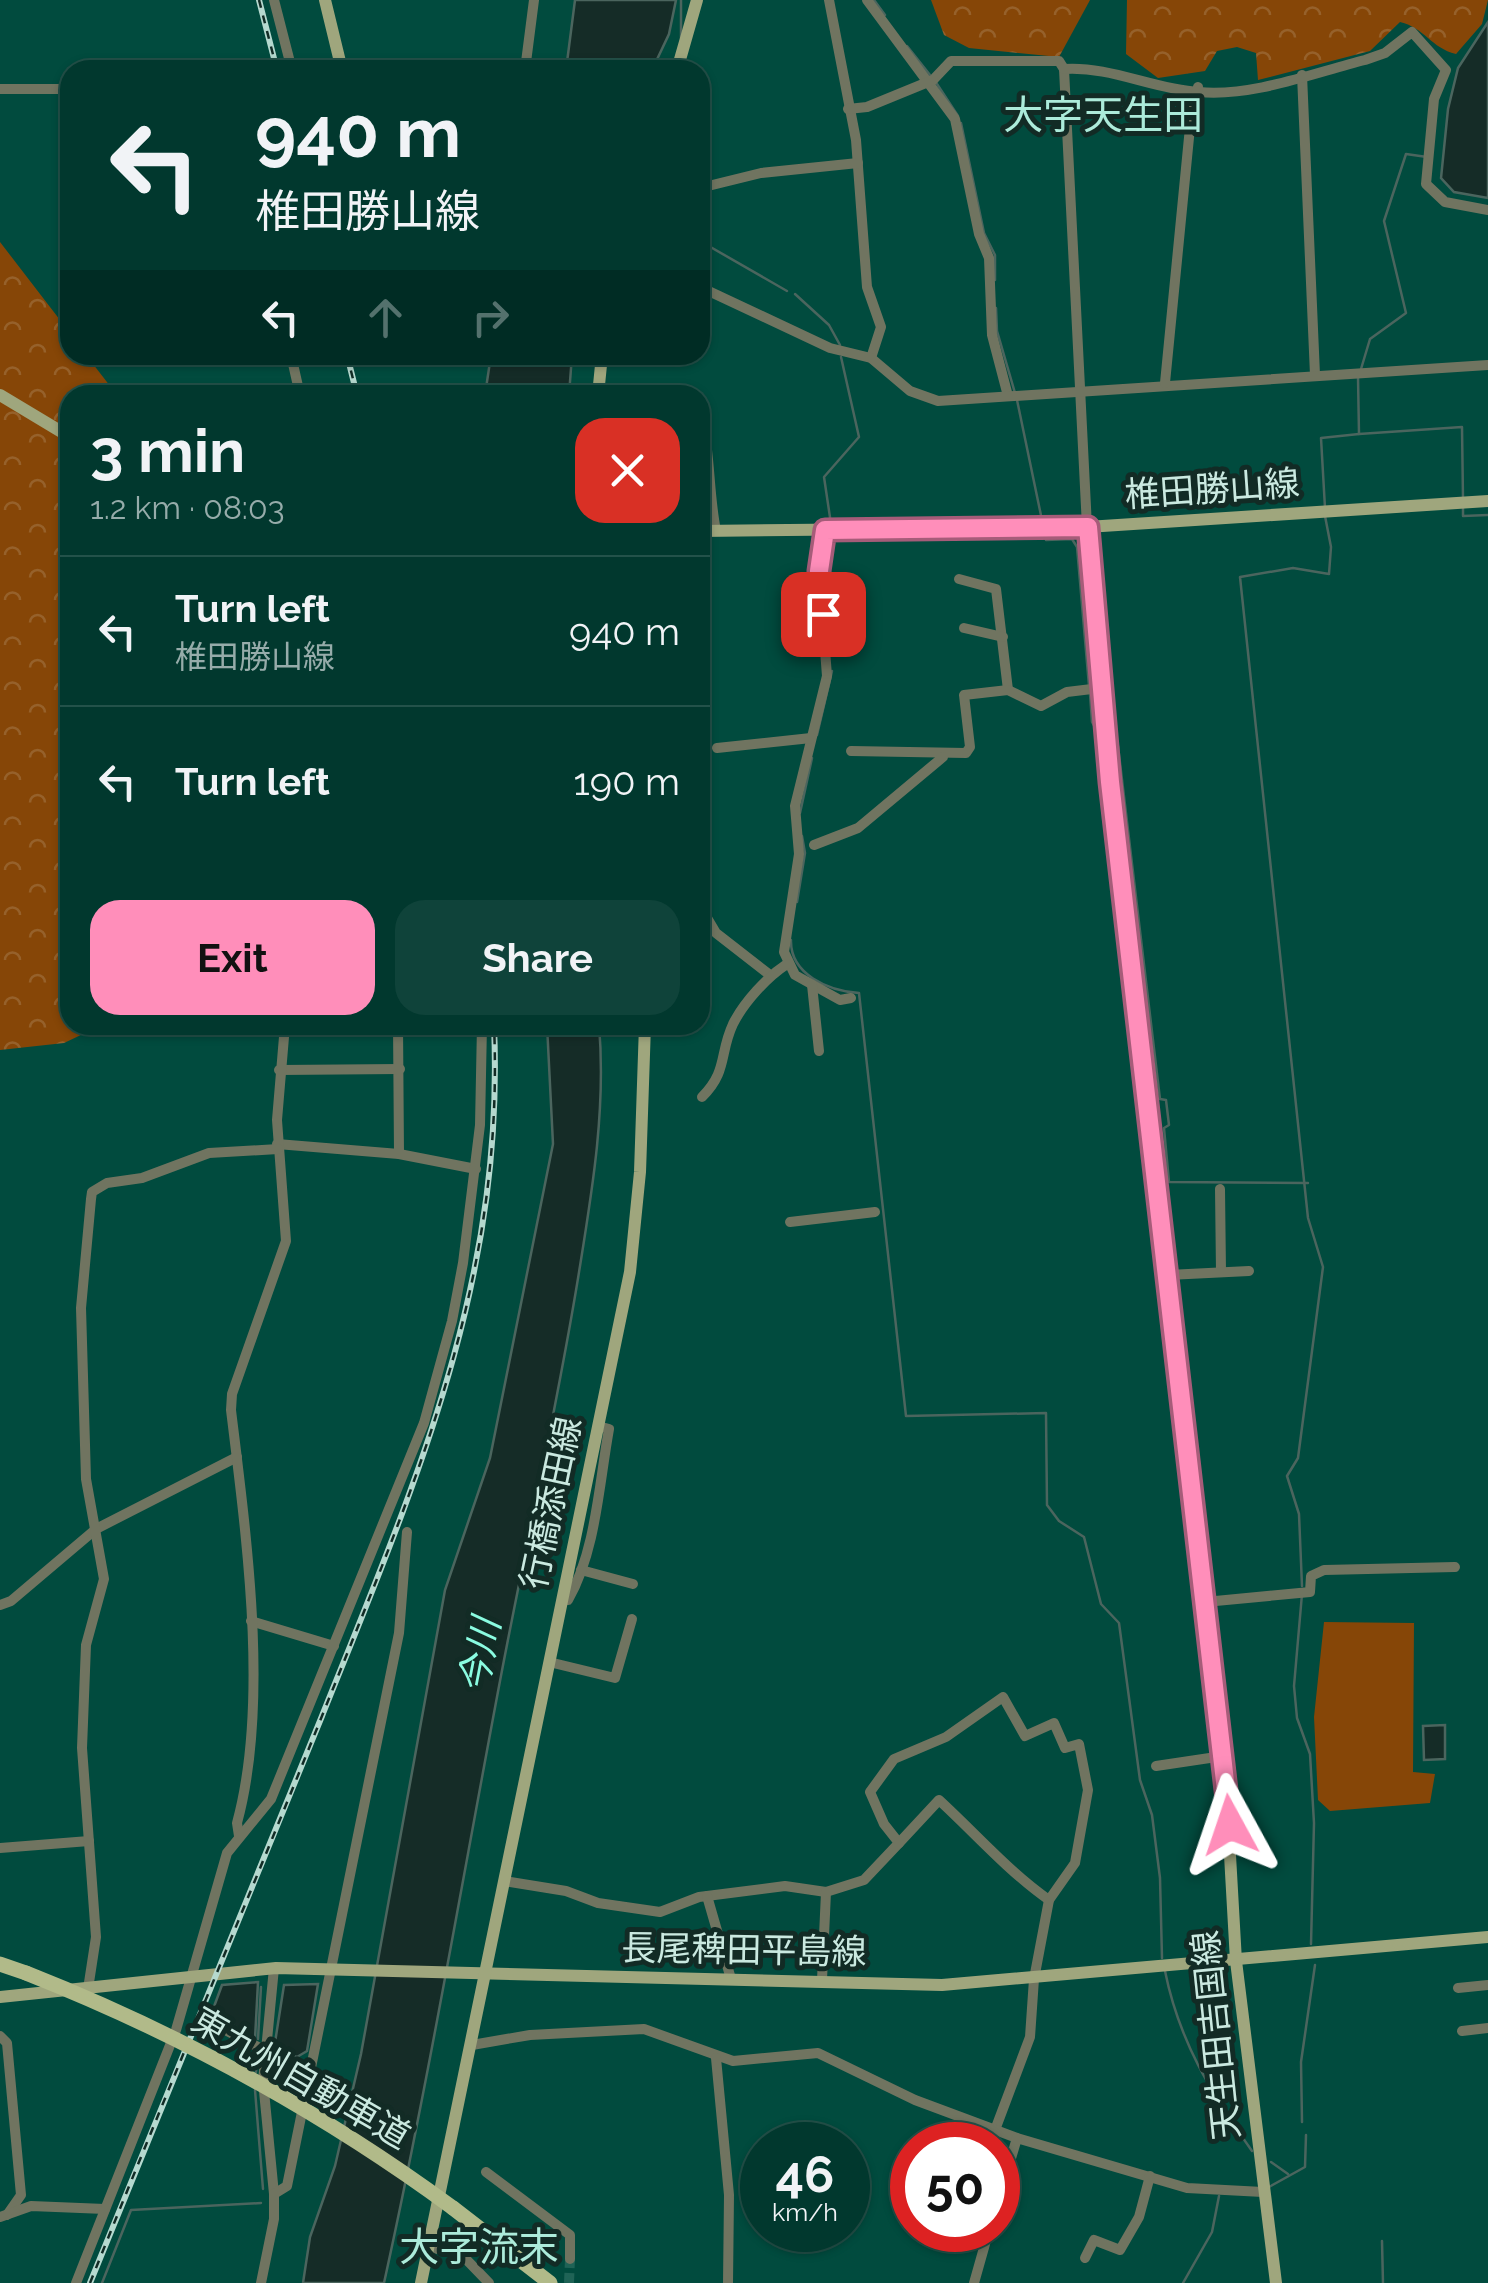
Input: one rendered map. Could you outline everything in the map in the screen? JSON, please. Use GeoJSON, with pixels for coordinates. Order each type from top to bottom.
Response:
{"type":"FeatureCollection","features":[{"type":"Feature","properties":{"kind":"highway","name":"東九州自動車道"},"geometry":{"type":"LineString","coordinates":[[0,1964],[144,2022],[233,2068],[370,2149],[550,2283]]}},
{"type":"Feature","properties":{"kind":"main road"},"geometry":{"type":"LineString","coordinates":[[325,0],[340,60]]}},
{"type":"Feature","properties":{"kind":"main road"},"geometry":{"type":"LineString","coordinates":[[680,60],[697,0]]}},
{"type":"Feature","properties":{"kind":"main road"},"geometry":{"type":"LineString","coordinates":[[0,395],[60,430]]}},
{"type":"Feature","properties":{"kind":"main road","name":"椎田勝山線"},"geometry":{"type":"LineString","coordinates":[[710,531],[1088,527],[1488,501]]}},
{"type":"Feature","properties":{"kind":"main road","name":"天生田吉国線"},"geometry":{"type":"LineString","coordinates":[[1088,527],[1100,688],[1223,1756],[1236,1961],[1276,2283]]}},
{"type":"Feature","properties":{"kind":"main road","name":"行橋添田線"},"geometry":{"type":"LineString","coordinates":[[421,2283],[630,1272],[640,1172],[644,1035]]}},
{"type":"Feature","properties":{"kind":"main road","name":"長尾稗田平島線"},"geometry":{"type":"LineString","coordinates":[[0,1997],[274,1968],[942,1984],[1034,1979],[1488,1936]]}},
{"type":"Feature","properties":{"kind":"street"},"geometry":{"type":"LineString","coordinates":[[274,0],[289,60]]}},
{"type":"Feature","properties":{"kind":"street"},"geometry":{"type":"LineString","coordinates":[[526,60],[534,0]]}},
{"type":"Feature","properties":{"kind":"street"},"geometry":{"type":"LineString","coordinates":[[830,0],[858,162],[866,287],[880,327],[872,358]]}},
{"type":"Feature","properties":{"kind":"street"},"geometry":{"type":"LineString","coordinates":[[867,0],[955,119],[980,234],[989,258],[992,335],[1008,396]]}},
{"type":"Feature","properties":{"kind":"street"},"geometry":{"type":"LineString","coordinates":[[1064,68],[1104,68],[1136,82],[1231,92],[1379,56],[1404,34],[1416,34],[1446,70],[1434,100],[1426,184],[1436,198],[1488,210]]}},
{"type":"Feature","properties":{"kind":"street"},"geometry":{"type":"LineString","coordinates":[[848,109],[867,106],[927,82],[950,61],[1059,61],[1064,68],[1088,527]]}},
{"type":"Feature","properties":{"kind":"street"},"geometry":{"type":"LineString","coordinates":[[1302,75],[1315,375]]}},
{"type":"Feature","properties":{"kind":"street"},"geometry":{"type":"LineString","coordinates":[[0,89],[60,89]]}},
{"type":"Feature","properties":{"kind":"street"},"geometry":{"type":"LineString","coordinates":[[1165,383],[1191,117],[1198,90]]}},
{"type":"Feature","properties":{"kind":"street"},"geometry":{"type":"LineString","coordinates":[[710,186],[761,173],[858,162]]}},
{"type":"Feature","properties":{"kind":"street"},"geometry":{"type":"LineString","coordinates":[[710,294],[830,348],[872,358],[898,383],[926,398],[952,401],[1078,388],[1488,365]]}},
{"type":"Feature","properties":{"kind":"street"},"geometry":{"type":"LineString","coordinates":[[710,504],[716,531]]}},
{"type":"Feature","properties":{"kind":"street"},"geometry":{"type":"LineString","coordinates":[[786,964],[786,935],[799,854],[793,823],[827,676],[819,571],[825,530]]}},
{"type":"Feature","properties":{"kind":"street"},"geometry":{"type":"LineString","coordinates":[[959,579],[996,589],[1008,690]]}},
{"type":"Feature","properties":{"kind":"street"},"geometry":{"type":"LineString","coordinates":[[964,628],[1002,637]]}},
{"type":"Feature","properties":{"kind":"street"},"geometry":{"type":"LineString","coordinates":[[851,751],[966,754],[970,748],[964,695],[1008,690],[1041,706],[1067,692],[1100,688]]}},
{"type":"Feature","properties":{"kind":"street"},"geometry":{"type":"LineString","coordinates":[[717,748],[811,738]]}},
{"type":"Feature","properties":{"kind":"street"},"geometry":{"type":"LineString","coordinates":[[814,846],[858,828],[944,756]]}},
{"type":"Feature","properties":{"kind":"street"},"geometry":{"type":"LineString","coordinates":[[710,924],[716,934],[770,975]]}},
{"type":"Feature","properties":{"kind":"street"},"geometry":{"type":"LineString","coordinates":[[702,1097],[718,1081],[731,1028],[770,975],[786,964]]}},
{"type":"Feature","properties":{"kind":"street"},"geometry":{"type":"LineString","coordinates":[[786,964],[812,985],[840,1000],[851,998]]}},
{"type":"Feature","properties":{"kind":"street"},"geometry":{"type":"LineString","coordinates":[[812,985],[818,1051]]}},
{"type":"Feature","properties":{"kind":"street"},"geometry":{"type":"LineString","coordinates":[[239,1836],[251,1621],[232,1394],[286,1240],[286,1193],[278,1146],[284,1035]]}},
{"type":"Feature","properties":{"kind":"street"},"geometry":{"type":"LineString","coordinates":[[398,1035],[399,1154]]}},
{"type":"Feature","properties":{"kind":"street"},"geometry":{"type":"LineString","coordinates":[[76,2283],[193,1976],[227,1852],[272,1799],[424,1422],[463,1263],[476,1168],[482,1035]]}},
{"type":"Feature","properties":{"kind":"street"},"geometry":{"type":"LineString","coordinates":[[279,1070],[400,1068]]}},
{"type":"Feature","properties":{"kind":"street"},"geometry":{"type":"LineString","coordinates":[[88,1990],[96,1938],[82,1748],[86,1645],[104,1579],[96,1528],[88,1510],[81,1308],[92,1192],[107,1183],[142,1178],[209,1154],[278,1146],[399,1154],[476,1168]]}},
{"type":"Feature","properties":{"kind":"street"},"geometry":{"type":"LineString","coordinates":[[1220,1189],[1222,1272]]}},
{"type":"Feature","properties":{"kind":"street"},"geometry":{"type":"LineString","coordinates":[[790,1222],[875,1212]]}},
{"type":"Feature","properties":{"kind":"street"},"geometry":{"type":"LineString","coordinates":[[1168,1275],[1250,1270]]}},
{"type":"Feature","properties":{"kind":"street"},"geometry":{"type":"LineString","coordinates":[[562,1600],[568,1600],[581,1570],[609,1429],[598,1426]]}},
{"type":"Feature","properties":{"kind":"street"},"geometry":{"type":"LineString","coordinates":[[0,1605],[11,1601],[96,1528],[237,1458]]}},
{"type":"Feature","properties":{"kind":"street"},"geometry":{"type":"LineString","coordinates":[[274,2194],[288,2186],[336,1968],[398,1633],[408,1532]]}},
{"type":"Feature","properties":{"kind":"street"},"geometry":{"type":"LineString","coordinates":[[1205,1602],[1310,1592],[1311,1576],[1324,1570],[1455,1567]]}},
{"type":"Feature","properties":{"kind":"street"},"geometry":{"type":"LineString","coordinates":[[581,1570],[633,1584]]}},
{"type":"Feature","properties":{"kind":"street"},"geometry":{"type":"LineString","coordinates":[[549,1662],[615,1678],[632,1620]]}},
{"type":"Feature","properties":{"kind":"street"},"geometry":{"type":"LineString","coordinates":[[251,1621],[334,1646]]}},
{"type":"Feature","properties":{"kind":"street"},"geometry":{"type":"LineString","coordinates":[[898,1843],[884,1824],[870,1792],[894,1760],[946,1736],[1002,1697],[1025,1736],[1054,1723],[1065,1748],[1078,1744],[1088,1790],[1078,1845],[1070,1874],[1049,1900],[1034,1979],[1030,2037],[998,2122]]}},
{"type":"Feature","properties":{"kind":"street"},"geometry":{"type":"LineString","coordinates":[[1156,1766],[1223,1756]]}},
{"type":"Feature","properties":{"kind":"street"},"geometry":{"type":"LineString","coordinates":[[244,1798],[254,1821]]}},
{"type":"Feature","properties":{"kind":"street"},"geometry":{"type":"LineString","coordinates":[[504,1881],[646,1911],[671,1910],[687,1900],[706,1896],[785,1886],[826,1892],[864,1880],[939,1800],[999,1854],[1017,1877],[1049,1900]]}},
{"type":"Feature","properties":{"kind":"street"},"geometry":{"type":"LineString","coordinates":[[0,1848],[89,1841]]}},
{"type":"Feature","properties":{"kind":"street"},"geometry":{"type":"LineString","coordinates":[[822,1980],[826,1892]]}},
{"type":"Feature","properties":{"kind":"street"},"geometry":{"type":"LineString","coordinates":[[706,1896],[730,1962],[731,1979]]}},
{"type":"Feature","properties":{"kind":"street"},"geometry":{"type":"LineString","coordinates":[[262,2283],[274,2219],[263,2081],[274,1968]]}},
{"type":"Feature","properties":{"kind":"street"},"geometry":{"type":"LineString","coordinates":[[1458,1988],[1488,1985]]}},
{"type":"Feature","properties":{"kind":"street"},"geometry":{"type":"LineString","coordinates":[[210,2022],[298,2068]]}},
{"type":"Feature","properties":{"kind":"street"},"geometry":{"type":"LineString","coordinates":[[1462,2031],[1488,2028]]}},
{"type":"Feature","properties":{"kind":"street"},"geometry":{"type":"LineString","coordinates":[[472,2044],[530,2035],[644,2029],[716,2058],[734,2061],[818,2053],[915,2100],[974,2122]]}},
{"type":"Feature","properties":{"kind":"street"},"geometry":{"type":"LineString","coordinates":[[0,2036],[7,2042],[21,2195],[4,2216]]}},
{"type":"Feature","properties":{"kind":"street"},"geometry":{"type":"LineString","coordinates":[[716,2058],[729,2196],[728,2283]]}},
{"type":"Feature","properties":{"kind":"street"},"geometry":{"type":"LineString","coordinates":[[1020,2139],[1197,2190],[1263,2192]]}},
{"type":"Feature","properties":{"kind":"street"},"geometry":{"type":"LineString","coordinates":[[486,2172],[570,2236],[570,2259]]}},
{"type":"Feature","properties":{"kind":"street"},"geometry":{"type":"LineString","coordinates":[[1085,2258],[1094,2240],[1120,2250],[1139,2217],[1150,2176]]}},
{"type":"Feature","properties":{"kind":"street"},"geometry":{"type":"LineString","coordinates":[[4,2216],[31,2206],[106,2209]]}},
{"type":"Feature","properties":{"kind":"street"},"geometry":{"type":"LineString","coordinates":[[428,2247],[462,2255],[489,2283]]}},
{"type":"Feature","properties":{"kind":"street"},"geometry":{"type":"LineString","coordinates":[[974,2283],[983,2252]]}},
{"type":"Feature","properties":{"kind":"green space"},"geometry":{"type":"Polygon","coordinates":[[[931,0],[1090,0],[1059,57],[969,48],[944,35],[931,0]]]}},
{"type":"Feature","properties":{"kind":"green space"},"geometry":{"type":"Polygon","coordinates":[[[1127,0],[1488,0],[1482,24],[1456,54],[1400,22],[1370,51],[1258,80],[1256,53],[1237,47],[1217,51],[1205,71],[1158,78],[1126,54],[1127,0]]]}},
{"type":"Feature","properties":{"kind":"green space"},"geometry":{"type":"Polygon","coordinates":[[[0,242],[60,320],[60,365],[94,365],[109,385],[60,385],[60,1035],[81,1035],[64,1043],[0,1050],[0,242]]]}},
{"type":"Feature","properties":{"kind":"green space"},"geometry":{"type":"Polygon","coordinates":[[[1324,1622],[1414,1623],[1413,1772],[1435,1774],[1430,1803],[1330,1811],[1318,1800],[1314,1717],[1324,1622]]]}},
{"type":"Feature","properties":{"kind":"water"},"geometry":{"type":"Polygon","coordinates":[[[575,0],[676,0],[669,34],[657,60],[567,60],[575,0]]]}},
{"type":"Feature","properties":{"kind":"water"},"geometry":{"type":"Polygon","coordinates":[[[1488,22],[1488,198],[1454,192],[1441,178],[1448,109],[1458,68],[1488,22]]]}},
{"type":"Feature","properties":{"kind":"water"},"geometry":{"type":"Polygon","coordinates":[[[490,365],[571,365],[570,385],[486,385],[490,365]]]}},
{"type":"Feature","properties":{"kind":"water","name":"今川"},"geometry":{"type":"Polygon","coordinates":[[[548,1035],[600,1035],[597,1146],[562,1370],[384,2283],[303,2283],[310,2237],[335,2166],[361,2054],[445,1590],[490,1458],[553,1144],[548,1035]]]}},
{"type":"Feature","properties":{"kind":"water"},"geometry":{"type":"Polygon","coordinates":[[[1445,1725],[1445,1759],[1424,1760],[1423,1726],[1445,1725]]]}},
{"type":"Feature","properties":{"kind":"water"},"geometry":{"type":"Polygon","coordinates":[[[258,1982],[255,2039],[212,2012],[222,1985],[258,1982]]]}},
{"type":"Feature","properties":{"kind":"water"},"geometry":{"type":"Polygon","coordinates":[[[318,1984],[307,2051],[297,2057],[274,2049],[284,1985],[318,1984]]]}},
{"type":"Feature","properties":{"kind":"waterway"},"geometry":{"type":"LineString","coordinates":[[681,0],[681,38]]}},
{"type":"Feature","properties":{"kind":"waterway"},"geometry":{"type":"LineString","coordinates":[[874,0],[885,15]]}},
{"type":"Feature","properties":{"kind":"waterway"},"geometry":{"type":"LineString","coordinates":[[907,46],[930,75]]}},
{"type":"Feature","properties":{"kind":"waterway"},"geometry":{"type":"LineString","coordinates":[[935,81],[958,116]]}},
{"type":"Feature","properties":{"kind":"waterway"},"geometry":{"type":"LineString","coordinates":[[961,123],[984,233],[995,255],[995,280]]}},
{"type":"Feature","properties":{"kind":"waterway"},"geometry":{"type":"LineString","coordinates":[[1361,369],[1370,339],[1406,313],[1384,221],[1406,154],[1427,157]]}},
{"type":"Feature","properties":{"kind":"waterway"},"geometry":{"type":"LineString","coordinates":[[710,247],[787,291]]}},
{"type":"Feature","properties":{"kind":"waterway"},"geometry":{"type":"LineString","coordinates":[[795,294],[829,325],[840,345]]}},
{"type":"Feature","properties":{"kind":"waterway"},"geometry":{"type":"LineString","coordinates":[[996,308],[997,331],[1015,393]]}},
{"type":"Feature","properties":{"kind":"waterway"},"geometry":{"type":"LineString","coordinates":[[831,524],[824,477],[859,437],[841,357]]}},
{"type":"Feature","properties":{"kind":"waterway"},"geometry":{"type":"LineString","coordinates":[[1358,377],[1359,434],[1462,427],[1463,499]]}},
{"type":"Feature","properties":{"kind":"waterway"},"geometry":{"type":"LineString","coordinates":[[1017,400],[1043,525]]}},
{"type":"Feature","properties":{"kind":"waterway"},"geometry":{"type":"LineString","coordinates":[[1325,508],[1321,438],[1359,434]]}},
{"type":"Feature","properties":{"kind":"waterway"},"geometry":{"type":"LineString","coordinates":[[1463,507],[1463,516],[1488,515]]}},
{"type":"Feature","properties":{"kind":"waterway"},"geometry":{"type":"LineString","coordinates":[[1302,1586],[1299,1514],[1287,1476],[1298,1458],[1323,1267],[1308,1218],[1240,577],[1293,568],[1329,574],[1331,547],[1325,516]]}},
{"type":"Feature","properties":{"kind":"waterway"},"geometry":{"type":"LineString","coordinates":[[1045,532],[1046,540],[1072,539],[1077,547],[1089,686]]}},
{"type":"Feature","properties":{"kind":"waterway"},"geometry":{"type":"LineString","coordinates":[[829,537],[830,653]]}},
{"type":"Feature","properties":{"kind":"waterway"},"geometry":{"type":"LineString","coordinates":[[817,735],[832,671]]}},
{"type":"Feature","properties":{"kind":"waterway"},"geometry":{"type":"LineString","coordinates":[[1090,694],[1092,722],[1101,738]]}},
{"type":"Feature","properties":{"kind":"waterway"},"geometry":{"type":"LineString","coordinates":[[1112,743],[1118,746],[1160,1099],[1166,1100],[1169,1125],[1164,1128],[1169,1182],[1308,1183]]}},
{"type":"Feature","properties":{"kind":"waterway"},"geometry":{"type":"LineString","coordinates":[[800,813],[812,758]]}},
{"type":"Feature","properties":{"kind":"waterway"},"geometry":{"type":"LineString","coordinates":[[797,902],[805,853],[802,836]]}},
{"type":"Feature","properties":{"kind":"waterway"},"geometry":{"type":"LineString","coordinates":[[791,940],[792,952],[804,971],[835,989],[859,993],[906,1416],[1046,1413],[1047,1505],[1059,1521],[1084,1537],[1101,1604],[1119,1623],[1140,1780],[1152,1815],[1160,1878],[1162,1958]]}},
{"type":"Feature","properties":{"kind":"waterway"},"geometry":{"type":"LineString","coordinates":[[1302,1594],[1294,1686],[1297,1718],[1310,1754],[1314,1823],[1311,1944]]}},
{"type":"Feature","properties":{"kind":"waterway"},"geometry":{"type":"LineString","coordinates":[[1302,2122],[1301,2062],[1315,1965]]}},
{"type":"Feature","properties":{"kind":"waterway"},"geometry":{"type":"LineString","coordinates":[[1165,1971],[1198,2066],[1252,2151]]}},
{"type":"Feature","properties":{"kind":"waterway"},"geometry":{"type":"LineString","coordinates":[[258,2039],[261,1987]]}},
{"type":"Feature","properties":{"kind":"waterway"},"geometry":{"type":"LineString","coordinates":[[256,2072],[257,2054]]}},
{"type":"Feature","properties":{"kind":"waterway"},"geometry":{"type":"LineString","coordinates":[[255,2090],[263,2189]]}},
{"type":"Feature","properties":{"kind":"waterway"},"geometry":{"type":"LineString","coordinates":[[1269,2187],[1305,2167],[1306,2135]]}},
{"type":"Feature","properties":{"kind":"waterway"},"geometry":{"type":"LineString","coordinates":[[1271,2162],[1288,2174]]}},
{"type":"Feature","properties":{"kind":"waterway"},"geometry":{"type":"LineString","coordinates":[[1183,2283],[1212,2232],[1219,2196]]}},
{"type":"Feature","properties":{"kind":"waterway"},"geometry":{"type":"LineString","coordinates":[[102,2283],[131,2210],[261,2203]]}},
{"type":"Feature","properties":{"kind":"waterway"},"geometry":{"type":"LineString","coordinates":[[1382,2241],[1383,2283]]}},
{"type":"Feature","properties":{"kind":"tunnel"},"geometry":{"type":"LineString","coordinates":[[569,2283],[570,2259]]}},
{"type":"Feature","properties":{"kind":"railway"},"geometry":{"type":"LineString","coordinates":[[259,0],[274,60]]}},
{"type":"Feature","properties":{"kind":"railway"},"geometry":{"type":"LineString","coordinates":[[350,365],[354,385]]}},
{"type":"Feature","properties":{"kind":"railway"},"geometry":{"type":"LineString","coordinates":[[90,2283],[357,1630],[447,1380],[469,1295],[485,1209],[494,1119],[494,1035]]}},
{"type":"Feature","properties":{"kind":"district","name":"大字天生田"},"geometry":{"type":"Point","coordinates":[1103,115]}},
{"type":"Feature","properties":{"kind":"district","name":"大字流末"},"geometry":{"type":"Point","coordinates":[479,2247]}},
{"type":"Feature","properties":{"kind":"route"},"geometry":{"type":"LineString","coordinates":[[823,614],[819,571],[825,530],[1088,527],[1100,688],[1130,965],[1157,1161],[1230,1825]]}}]}
